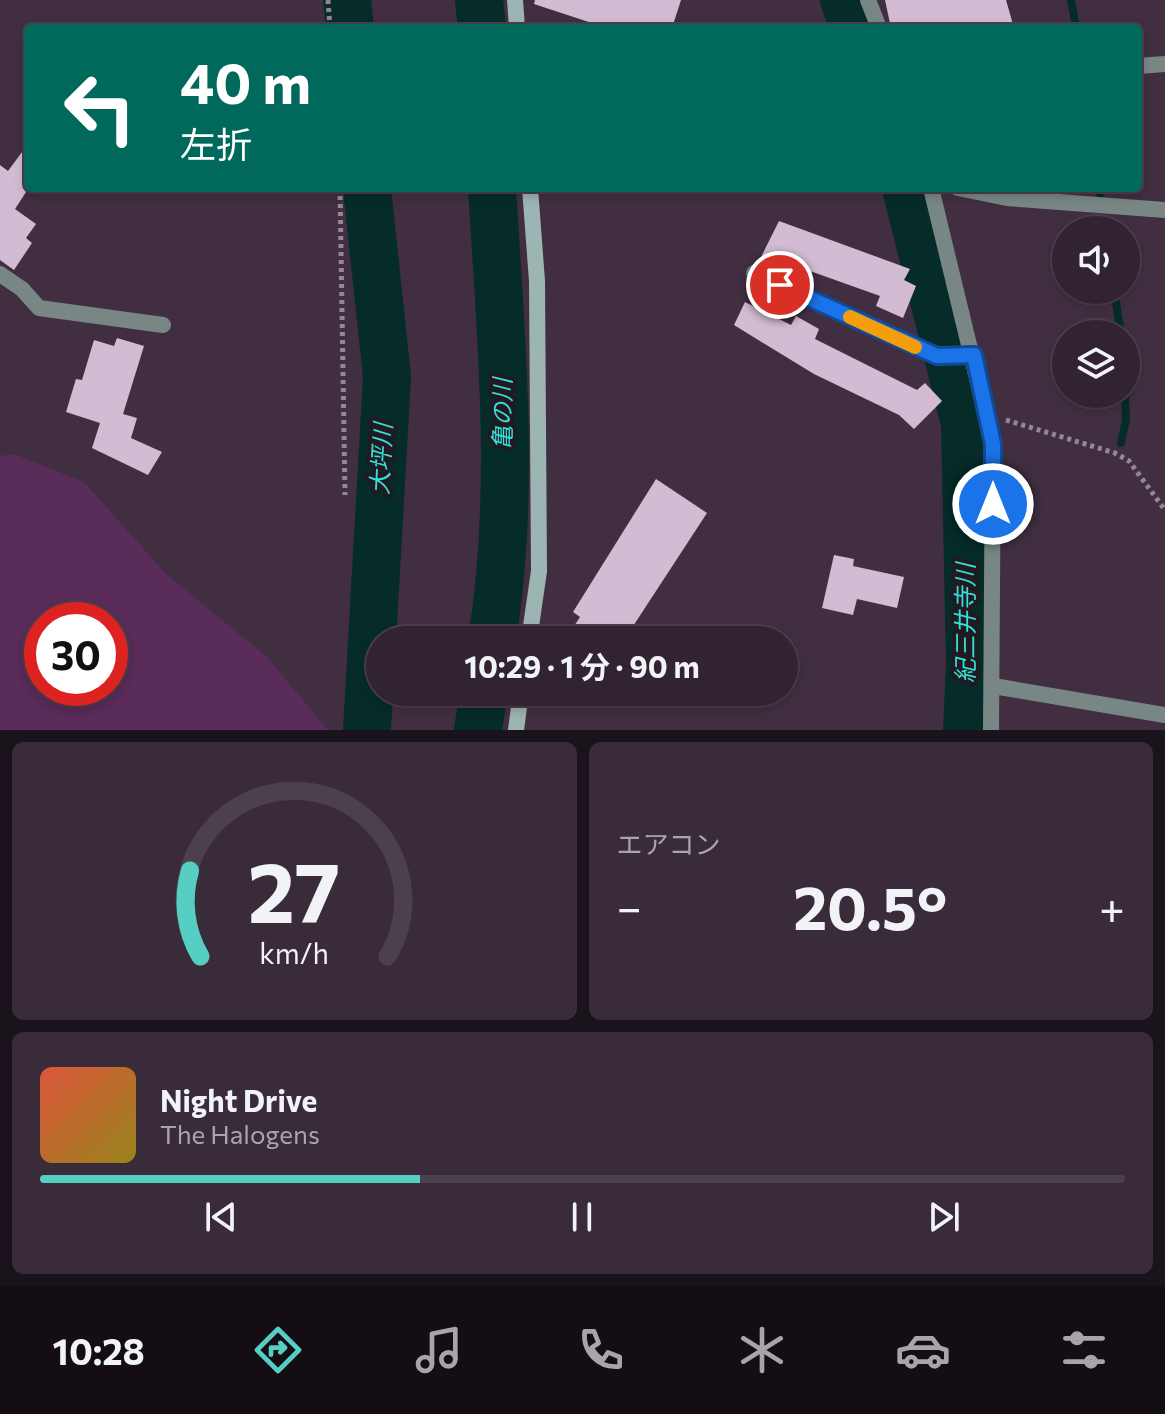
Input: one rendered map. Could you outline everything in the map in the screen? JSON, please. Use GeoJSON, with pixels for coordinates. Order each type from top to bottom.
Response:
{"type":"FeatureCollection","features":[{"type":"Feature","properties":{"kind":"main road"},"geometry":{"type":"LineString","coordinates":[[515,0],[517,24]]}},
{"type":"Feature","properties":{"kind":"main road"},"geometry":{"type":"LineString","coordinates":[[530,192],[537,281],[539,571],[531,626]]}},
{"type":"Feature","properties":{"kind":"main road"},"geometry":{"type":"LineString","coordinates":[[516,730],[519,706]]}},
{"type":"Feature","properties":{"kind":"street"},"geometry":{"type":"LineString","coordinates":[[868,0],[877,24]]}},
{"type":"Feature","properties":{"kind":"street"},"geometry":{"type":"LineString","coordinates":[[1142,66],[1165,64]]}},
{"type":"Feature","properties":{"kind":"street"},"geometry":{"type":"LineString","coordinates":[[932,192],[966,355],[989,415],[993,444],[991,730]]}},
{"type":"Feature","properties":{"kind":"street"},"geometry":{"type":"LineString","coordinates":[[978,192],[1007,198],[1165,210]]}},
{"type":"Feature","properties":{"kind":"street"},"geometry":{"type":"LineString","coordinates":[[754,273],[937,356],[966,355]]}},
{"type":"Feature","properties":{"kind":"street"},"geometry":{"type":"LineString","coordinates":[[0,274],[22,289],[39,308],[163,325]]}},
{"type":"Feature","properties":{"kind":"street"},"geometry":{"type":"LineString","coordinates":[[993,686],[1165,715]]}},
{"type":"Feature","properties":{"kind":"path"},"geometry":{"type":"LineString","coordinates":[[328,0],[330,24]]}},
{"type":"Feature","properties":{"kind":"path"},"geometry":{"type":"LineString","coordinates":[[340,192],[344,245],[345,495]]}},
{"type":"Feature","properties":{"kind":"path"},"geometry":{"type":"LineString","coordinates":[[989,415],[1115,453],[1129,461],[1165,510]]}},
{"type":"Feature","properties":{"kind":"shaded area"},"geometry":{"type":"Polygon","coordinates":[[[14,454],[84,482],[167,575],[266,656],[328,730],[0,730],[0,456],[14,454]]]}},
{"type":"Feature","properties":{"kind":"building"},"geometry":{"type":"Polygon","coordinates":[[[535,0],[681,0],[673,24],[595,24],[534,4],[535,0]]]}},
{"type":"Feature","properties":{"kind":"building"},"geometry":{"type":"Polygon","coordinates":[[[885,0],[1006,0],[1013,24],[890,24],[885,0]]]}},
{"type":"Feature","properties":{"kind":"building"},"geometry":{"type":"Polygon","coordinates":[[[24,149],[26,192],[15,209],[36,224],[26,238],[32,243],[14,270],[0,260],[0,165],[8,171],[24,149]]]}},
{"type":"Feature","properties":{"kind":"building"},"geometry":{"type":"Polygon","coordinates":[[[779,221],[910,269],[904,280],[916,286],[903,318],[876,306],[880,296],[796,266],[790,277],[759,261],[779,221]]]}},
{"type":"Feature","properties":{"kind":"building"},"geometry":{"type":"Polygon","coordinates":[[[745,302],[791,325],[796,316],[819,329],[815,339],[917,390],[925,383],[942,401],[914,429],[899,415],[814,374],[734,325],[745,302]]]}},
{"type":"Feature","properties":{"kind":"building"},"geometry":{"type":"Polygon","coordinates":[[[117,338],[144,346],[123,414],[137,418],[131,438],[162,452],[148,475],[92,448],[100,423],[66,412],[76,379],[82,380],[94,340],[114,346],[117,338]]]}},
{"type":"Feature","properties":{"kind":"building"},"geometry":{"type":"Polygon","coordinates":[[[656,479],[707,513],[633,626],[574,626],[580,617],[573,612],[656,479]]]}},
{"type":"Feature","properties":{"kind":"building"},"geometry":{"type":"Polygon","coordinates":[[[834,555],[854,559],[853,566],[904,577],[897,608],[857,599],[853,615],[822,608],[834,555]]]}},
{"type":"Feature","properties":{"kind":"waterway","name":"大坪川"},"geometry":{"type":"LineString","coordinates":[[347,0],[350,24]]}},
{"type":"Feature","properties":{"kind":"waterway","name":"亀の川"},"geometry":{"type":"LineString","coordinates":[[479,0],[482,24]]}},
{"type":"Feature","properties":{"kind":"waterway","name":"紀三井寺川"},"geometry":{"type":"LineString","coordinates":[[844,0],[853,24]]}},
{"type":"Feature","properties":{"kind":"waterway"},"geometry":{"type":"LineString","coordinates":[[1071,0],[1075,24]]}},
{"type":"Feature","properties":{"kind":"waterway","name":"大坪川"},"geometry":{"type":"LineString","coordinates":[[367,192],[387,377],[367,730]]}},
{"type":"Feature","properties":{"kind":"waterway","name":"亀の川"},"geometry":{"type":"LineString","coordinates":[[492,192],[505,471],[494,626]]}},
{"type":"Feature","properties":{"kind":"waterway","name":"紀三井寺川"},"geometry":{"type":"LineString","coordinates":[[907,192],[965,424],[970,664],[967,730]]}},
{"type":"Feature","properties":{"kind":"waterway"},"geometry":{"type":"LineString","coordinates":[[1116,304],[1119,320]]}},
{"type":"Feature","properties":{"kind":"waterway"},"geometry":{"type":"LineString","coordinates":[[1121,443],[1126,408]]}},
{"type":"Feature","properties":{"kind":"waterway","name":"亀の川"},"geometry":{"type":"LineString","coordinates":[[478,730],[482,706]]}},
{"type":"Feature","properties":{"kind":"slow traffic"},"geometry":{"type":"LineString","coordinates":[[850,317],[915,347]]}},
{"type":"Feature","properties":{"kind":"route"},"geometry":{"type":"LineString","coordinates":[[780,285],[937,356],[974,355],[993,444],[993,504]]}}]}
